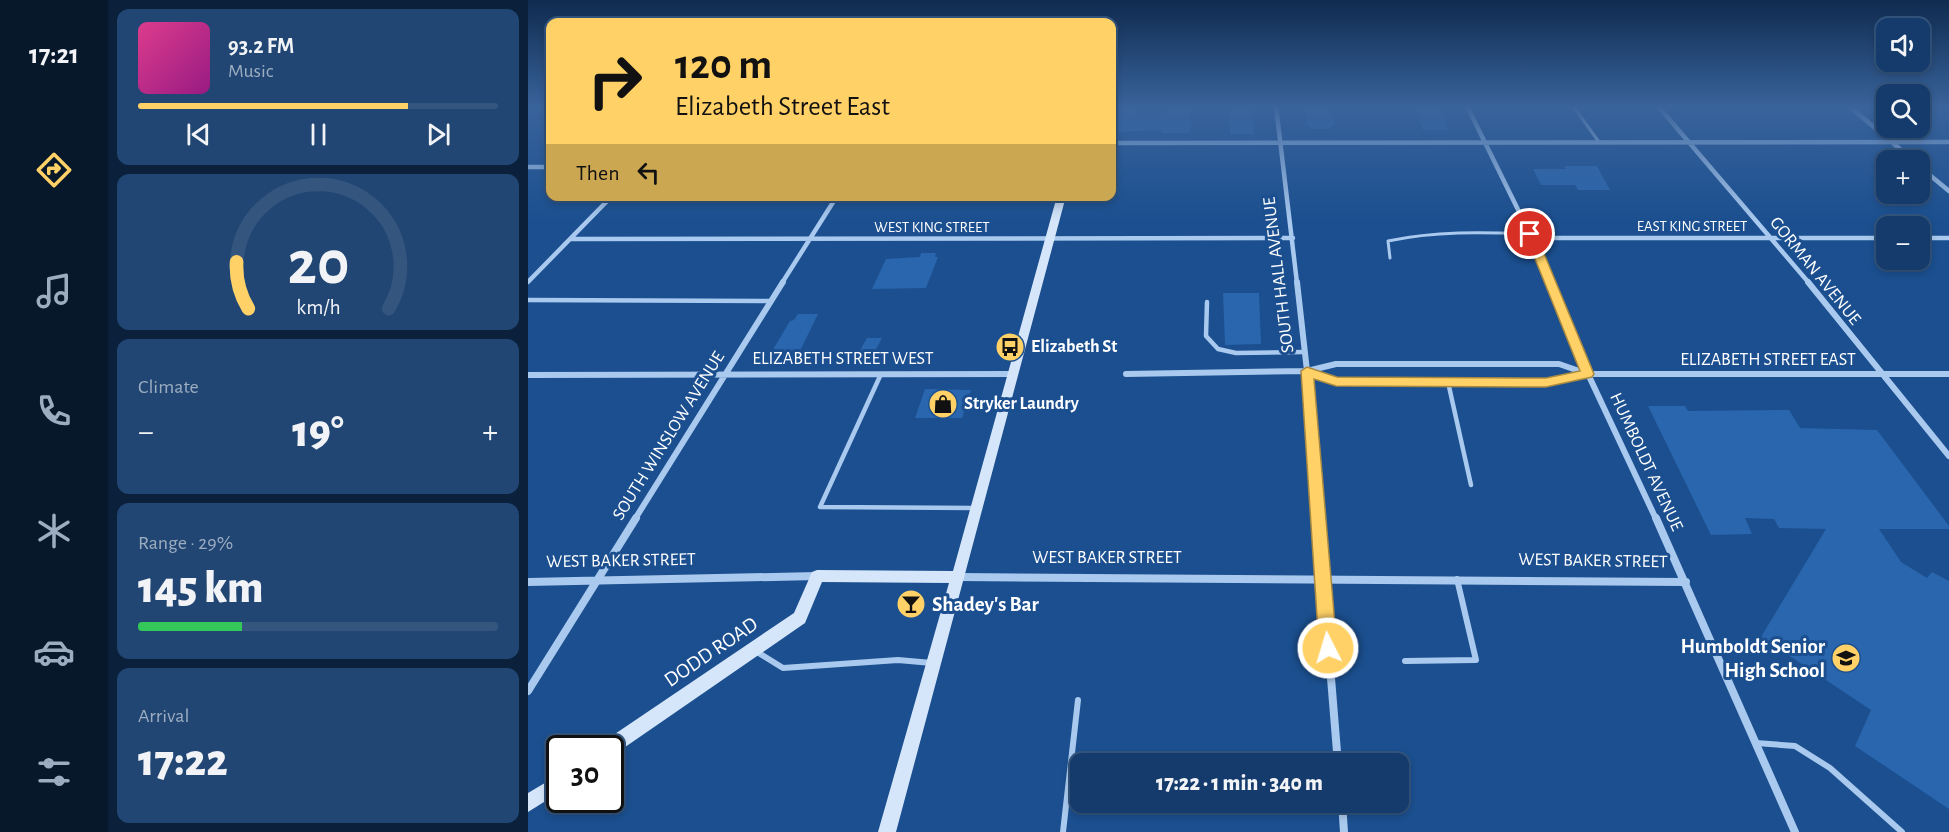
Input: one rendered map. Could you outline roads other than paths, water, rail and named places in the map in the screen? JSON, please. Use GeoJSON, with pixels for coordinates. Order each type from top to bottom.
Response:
{"type":"FeatureCollection","features":[{"type":"Feature","properties":{"kind":"street","name":"SOUTH HALL AVENUE"},"geometry":{"type":"LineString","coordinates":[[1279,145],[1293,238],[1307,371],[1337,753]]}},
{"type":"Feature","properties":{"kind":"street","name":"HUMBOLDT AVENUE"},"geometry":{"type":"LineString","coordinates":[[1485,145],[1531,236],[1588,374],[1686,582],[1795,832]]}},
{"type":"Feature","properties":{"kind":"street","name":"GORMAN AVENUE"},"geometry":{"type":"LineString","coordinates":[[1690,145],[1772,238],[1949,456]]}},
{"type":"Feature","properties":{"kind":"street"},"geometry":{"type":"LineString","coordinates":[[528,167],[546,167]]}},
{"type":"Feature","properties":{"kind":"street"},"geometry":{"type":"LineString","coordinates":[[1930,175],[1949,191]]}},
{"type":"Feature","properties":{"kind":"street"},"geometry":{"type":"LineString","coordinates":[[528,282],[607,201]]}},
{"type":"Feature","properties":{"kind":"street","name":"SOUTH WINSLOW AVENUE"},"geometry":{"type":"LineString","coordinates":[[528,691],[834,201]]}},
{"type":"Feature","properties":{"kind":"street"},"geometry":{"type":"LineString","coordinates":[[886,832],[978,508],[1060,201]]}},
{"type":"Feature","properties":{"kind":"street","name":"EAST KING STREET"},"geometry":{"type":"LineString","coordinates":[[1531,236],[1876,238]]}},
{"type":"Feature","properties":{"kind":"street","name":"WEST KING STREET"},"geometry":{"type":"LineString","coordinates":[[571,239],[1293,238]]}},
{"type":"Feature","properties":{"kind":"street"},"geometry":{"type":"LineString","coordinates":[[1930,238],[1949,238]]}},
{"type":"Feature","properties":{"kind":"street","name":"ELIZABETH STREET EAST"},"geometry":{"type":"LineString","coordinates":[[1126,374],[1307,371],[1336,364],[1559,364],[1588,374]]}},
{"type":"Feature","properties":{"kind":"street","name":"ELIZABETH STREET EAST"},"geometry":{"type":"LineString","coordinates":[[1307,371],[1336,382],[1546,382],[1588,374],[1949,374]]}},
{"type":"Feature","properties":{"kind":"street","name":"ELIZABETH STREET WEST"},"geometry":{"type":"LineString","coordinates":[[528,375],[1013,374]]}},
{"type":"Feature","properties":{"kind":"street","name":"WEST BAKER STREET"},"geometry":{"type":"LineString","coordinates":[[528,582],[817,576],[1686,582]]}},
{"type":"Feature","properties":{"kind":"street","name":"DODD ROAD"},"geometry":{"type":"LineString","coordinates":[[624,738],[800,618],[817,576]]}},
{"type":"Feature","properties":{"kind":"street"},"geometry":{"type":"LineString","coordinates":[[528,803],[546,791]]}},
{"type":"Feature","properties":{"kind":"street"},"geometry":{"type":"LineString","coordinates":[[1343,813],[1344,832]]}},
{"type":"Feature","properties":{"kind":"lane"},"geometry":{"type":"LineString","coordinates":[[1390,258],[1388,241],[1409,236],[1471,232],[1531,236]]}},
{"type":"Feature","properties":{"kind":"lane"},"geometry":{"type":"LineString","coordinates":[[528,300],[770,300]]}},
{"type":"Feature","properties":{"kind":"lane"},"geometry":{"type":"LineString","coordinates":[[1207,302],[1206,336],[1218,349],[1236,353],[1305,352]]}},
{"type":"Feature","properties":{"kind":"lane"},"geometry":{"type":"LineString","coordinates":[[880,374],[820,507],[978,508]]}},
{"type":"Feature","properties":{"kind":"lane"},"geometry":{"type":"LineString","coordinates":[[1448,382],[1471,485]]}},
{"type":"Feature","properties":{"kind":"lane"},"geometry":{"type":"LineString","coordinates":[[1405,661],[1476,660],[1457,579]]}},
{"type":"Feature","properties":{"kind":"lane"},"geometry":{"type":"LineString","coordinates":[[754,650],[783,668],[898,660],[933,663]]}},
{"type":"Feature","properties":{"kind":"lane"},"geometry":{"type":"LineString","coordinates":[[1063,832],[1078,700]]}},
{"type":"Feature","properties":{"kind":"lane"},"geometry":{"type":"LineString","coordinates":[[1756,743],[1795,746],[1830,768],[1902,832]]}},
{"type":"Feature","properties":{"kind":"place","name":"Elizabeth St"},"geometry":{"type":"Point","coordinates":[1010,347]}},
{"type":"Feature","properties":{"kind":"place","name":"Stryker Laundry"},"geometry":{"type":"Point","coordinates":[943,404]}},
{"type":"Feature","properties":{"kind":"place","name":"Shadey's Bar"},"geometry":{"type":"Point","coordinates":[911,604]}},
{"type":"Feature","properties":{"kind":"place","name":"Humboldt Senior High School"},"geometry":{"type":"Point","coordinates":[1846,658]}}]}
